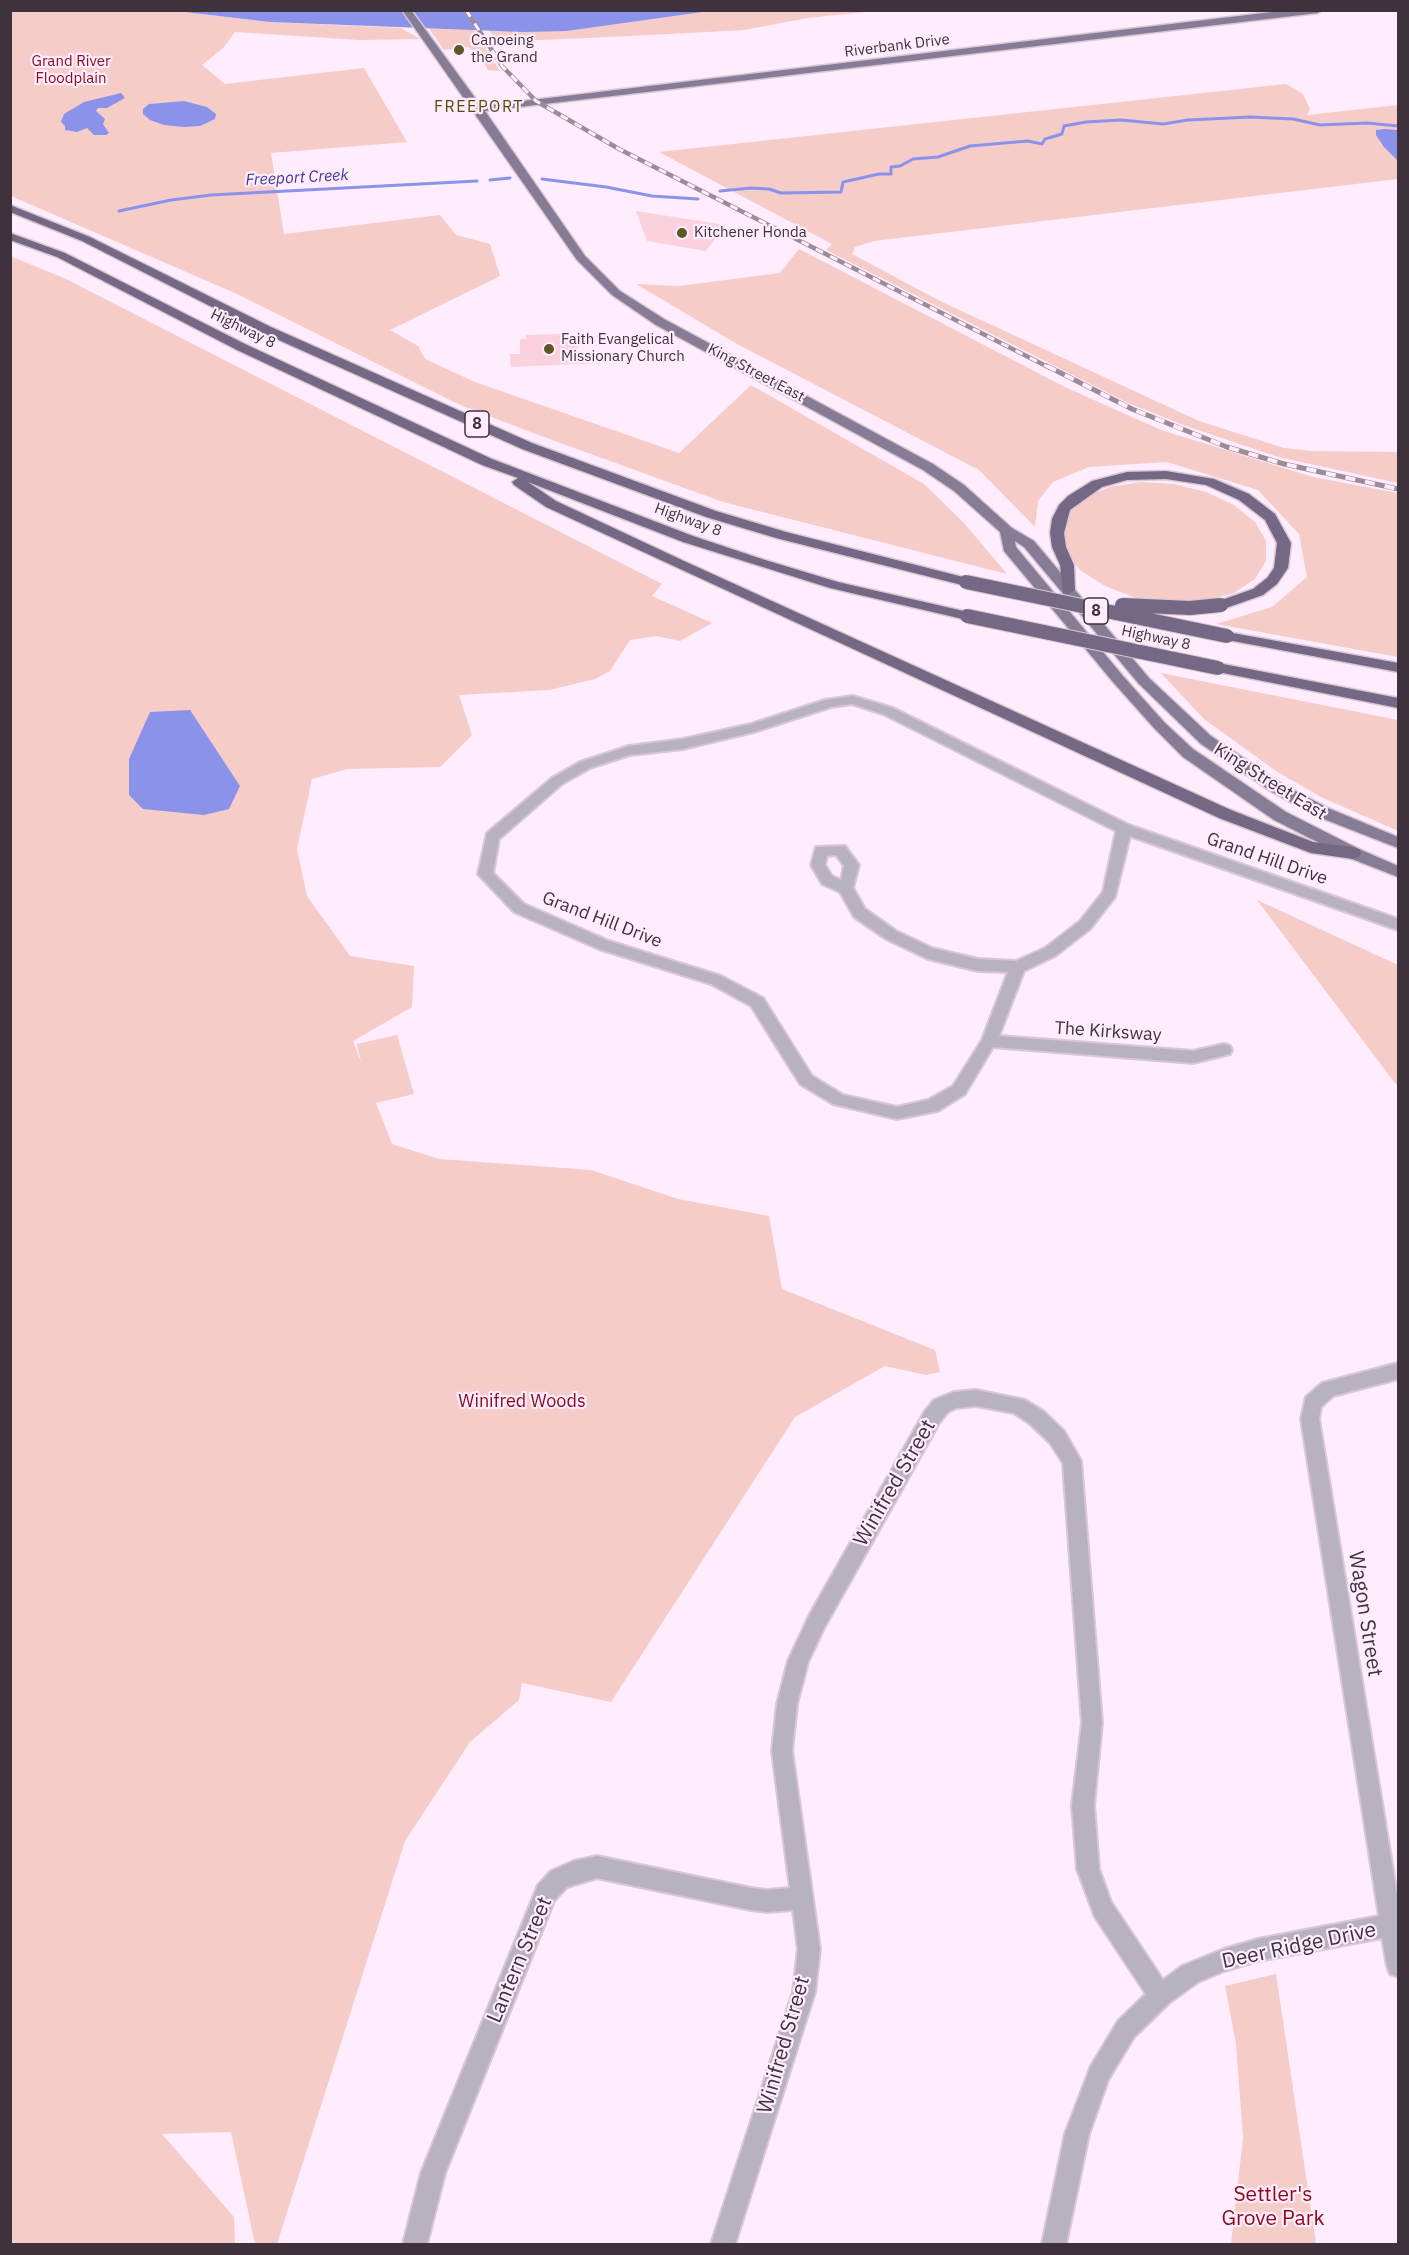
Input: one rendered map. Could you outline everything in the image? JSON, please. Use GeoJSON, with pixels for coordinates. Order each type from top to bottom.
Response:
{"type":"FeatureCollection","features":[{"type":"Feature","properties":{"kind":"highway","name":"Highway 8"},"geometry":{"type":"LineString","coordinates":[[10,208],[86,239],[267,330],[527,446],[721,517],[781,535],[966,582],[1113,614],[1398,668]]}},
{"type":"Feature","properties":{"kind":"highway","name":"Highway 8"},"geometry":{"type":"LineString","coordinates":[[10,236],[61,255],[241,347],[487,462],[688,539],[835,585],[967,616],[1398,703]]}},
{"type":"Feature","properties":{"kind":"highway"},"geometry":{"type":"LineString","coordinates":[[487,462],[551,504],[1132,773],[1225,814],[1311,847],[1353,853]]}},
{"type":"Feature","properties":{"kind":"highway"},"geometry":{"type":"LineString","coordinates":[[966,582],[997,583],[1135,607],[1190,608],[1221,605],[1258,592],[1272,581],[1281,568],[1284,543],[1270,517],[1244,497],[1209,482],[1166,475],[1127,476],[1097,484],[1078,495],[1064,508],[1059,519],[1057,533],[1059,547],[1067,565],[1068,590]]}},
{"type":"Feature","properties":{"kind":"main road","name":"King Street East"},"geometry":{"type":"LineString","coordinates":[[406,10],[581,258],[616,293],[660,322],[928,467],[959,488],[1007,531],[1029,544],[1144,681],[1206,740],[1277,788],[1322,812],[1398,843]]}},
{"type":"Feature","properties":{"kind":"main road","name":"Riverbank Drive"},"geometry":{"type":"LineString","coordinates":[[478,109],[1318,10]]}},
{"type":"Feature","properties":{"kind":"main road","name":"King Street East"},"geometry":{"type":"LineString","coordinates":[[1007,531],[1009,548],[1118,679],[1159,725],[1188,753],[1280,816],[1353,853],[1398,872]]}},
{"type":"Feature","properties":{"kind":"street","name":"Grand Hill Drive"},"geometry":{"type":"LineString","coordinates":[[1018,967],[989,1041],[959,1089],[932,1106],[897,1113],[839,1100],[806,1080],[757,1002],[716,980],[604,945],[519,908],[485,874],[492,837],[557,781],[585,765],[629,751],[683,744],[754,728],[830,703],[853,700],[888,711],[1124,829],[1398,926]]}},
{"type":"Feature","properties":{"kind":"street"},"geometry":{"type":"LineString","coordinates":[[846,888],[859,913],[891,935],[928,953],[978,965],[1018,967],[1050,952],[1092,917],[1110,892],[1124,829]]}},
{"type":"Feature","properties":{"kind":"street","name":"The Kirksway"},"geometry":{"type":"LineString","coordinates":[[989,1041],[1193,1057],[1224,1050]]}},
{"type":"Feature","properties":{"kind":"street","name":"Wagon Street"},"geometry":{"type":"LineString","coordinates":[[1394,1925],[1310,1419],[1313,1403],[1320,1393],[1398,1371]]}},
{"type":"Feature","properties":{"kind":"street","name":"Winifred Street"},"geometry":{"type":"LineString","coordinates":[[723,2244],[804,1992],[809,1949],[782,1751],[787,1704],[798,1661],[817,1621],[932,1417],[941,1406],[954,1400],[965,1398],[1018,1406],[1036,1417],[1057,1437],[1072,1461],[1092,1723],[1083,1804],[1088,1869],[1103,1909],[1131,1954],[1161,1995]]}},
{"type":"Feature","properties":{"kind":"street","name":"Lantern Street"},"geometry":{"type":"LineString","coordinates":[[416,2244],[433,2173],[546,1893],[559,1879],[574,1872],[597,1867],[751,1899],[767,1901],[802,1898]]}},
{"type":"Feature","properties":{"kind":"street"},"geometry":{"type":"LineString","coordinates":[[1394,1925],[1398,1966]]}},
{"type":"Feature","properties":{"kind":"street","name":"Deer Ridge Drive"},"geometry":{"type":"LineString","coordinates":[[1054,2244],[1077,2134],[1099,2074],[1126,2029],[1161,1995],[1190,1974],[1224,1960],[1258,1950],[1394,1925]]}},
{"type":"Feature","properties":{"kind":"green space","name":"Grand River Floodplain"},"geometry":{"type":"Polygon","coordinates":[[[11,11],[176,11],[270,22],[401,28],[420,39],[359,40],[235,32],[224,47],[202,65],[225,84],[364,68],[407,142],[271,153],[284,234],[440,215],[456,235],[490,244],[500,276],[390,330],[418,346],[425,359],[475,382],[679,453],[751,385],[924,484],[964,523],[1007,574],[723,502],[533,433],[458,404],[237,294],[11,196],[11,11]]]}},
{"type":"Feature","properties":{"kind":"green space"},"geometry":{"type":"Polygon","coordinates":[[[710,11],[875,11],[808,18],[744,30],[631,36],[496,42],[489,30],[567,31],[710,11]]]}},
{"type":"Feature","properties":{"kind":"green space"},"geometry":{"type":"Polygon","coordinates":[[[428,27],[473,29],[500,71],[488,70],[481,57],[468,47],[444,50],[428,27]]]}},
{"type":"Feature","properties":{"kind":"green space"},"geometry":{"type":"Polygon","coordinates":[[[1286,84],[1303,94],[1310,109],[1307,115],[1398,105],[1398,179],[874,241],[855,247],[852,254],[940,301],[1199,421],[1284,448],[1312,451],[1398,452],[1398,483],[1278,457],[1186,426],[1128,403],[826,250],[832,244],[659,152],[1286,84]]]}},
{"type":"Feature","properties":{"kind":"green space"},"geometry":{"type":"Polygon","coordinates":[[[799,249],[1065,387],[1161,430],[1313,477],[1398,493],[1398,657],[1216,624],[1272,607],[1307,577],[1299,534],[1258,490],[1167,462],[1089,467],[1053,482],[1038,501],[1035,527],[979,470],[737,344],[636,284],[679,286],[780,273],[799,249]]]}},
{"type":"Feature","properties":{"kind":"green space","name":"Winifred Woods"},"geometry":{"type":"Polygon","coordinates":[[[10,256],[64,278],[662,584],[652,596],[712,623],[680,641],[657,636],[630,640],[610,671],[595,679],[549,690],[459,695],[472,735],[440,767],[347,769],[312,779],[297,849],[307,896],[350,956],[414,966],[412,1007],[353,1041],[361,1062],[357,1044],[397,1035],[414,1094],[376,1103],[392,1144],[439,1159],[591,1170],[678,1199],[769,1216],[782,1289],[935,1350],[940,1372],[926,1375],[885,1366],[795,1417],[611,1702],[522,1683],[519,1700],[470,1742],[405,1841],[277,2244],[255,2244],[231,2132],[162,2134],[234,2217],[235,2244],[11,2244],[10,256]],[[136,746],[129,759],[240,786],[136,746]]]}},
{"type":"Feature","properties":{"kind":"green space"},"geometry":{"type":"Polygon","coordinates":[[[1141,482],[1174,484],[1206,492],[1234,505],[1255,522],[1266,541],[1266,561],[1255,579],[1234,593],[1205,601],[1171,603],[1136,598],[1105,586],[1080,570],[1065,551],[1061,531],[1067,513],[1085,497],[1110,487],[1141,482]]]}},
{"type":"Feature","properties":{"kind":"green space"},"geometry":{"type":"Polygon","coordinates":[[[1161,673],[1398,720],[1398,831],[1321,797],[1276,771],[1204,719],[1161,673]]]}},
{"type":"Feature","properties":{"kind":"green space"},"geometry":{"type":"Polygon","coordinates":[[[1257,900],[1398,965],[1398,1087],[1257,900]]]}},
{"type":"Feature","properties":{"kind":"green space","name":"Settler's Grove Park"},"geometry":{"type":"Polygon","coordinates":[[[1276,1974],[1316,2244],[1231,2244],[1243,2138],[1236,2044],[1225,1986],[1276,1974]]]}},
{"type":"Feature","properties":{"kind":"water"},"geometry":{"type":"Polygon","coordinates":[[[176,11],[710,11],[567,31],[523,32],[270,22],[176,11]]]}},
{"type":"Feature","properties":{"kind":"water"},"geometry":{"type":"Polygon","coordinates":[[[121,93],[125,98],[107,108],[98,108],[96,111],[105,119],[103,124],[109,133],[106,135],[94,135],[87,128],[77,132],[65,130],[61,122],[64,114],[84,102],[121,93]]]}},
{"type":"Feature","properties":{"kind":"water"},"geometry":{"type":"Polygon","coordinates":[[[184,101],[207,107],[216,114],[215,119],[200,126],[184,127],[164,125],[150,120],[143,114],[143,109],[149,104],[184,101]]]}},
{"type":"Feature","properties":{"kind":"water"},"geometry":{"type":"Polygon","coordinates":[[[1376,130],[1398,130],[1398,161],[1376,135],[1376,130]]]}},
{"type":"Feature","properties":{"kind":"water"},"geometry":{"type":"Polygon","coordinates":[[[190,710],[240,786],[229,809],[204,815],[143,809],[129,795],[129,759],[150,712],[190,710]]]}},
{"type":"Feature","properties":{"kind":"building","name":"Kitchener Honda"},"geometry":{"type":"Polygon","coordinates":[[[636,211],[725,225],[706,251],[647,241],[636,211]]]}},
{"type":"Feature","properties":{"kind":"building","name":"Faith Evangelical Missionary Church"},"geometry":{"type":"Polygon","coordinates":[[[560,334],[569,340],[580,338],[577,352],[601,356],[601,363],[511,367],[510,354],[520,354],[520,339],[526,339],[526,335],[560,334]]]}},
{"type":"Feature","properties":{"kind":"waterway"},"geometry":{"type":"LineString","coordinates":[[720,191],[751,188],[769,189],[781,193],[841,192],[843,182],[879,174],[891,174],[891,167],[900,166],[913,159],[938,157],[970,146],[1028,141],[1042,144],[1045,139],[1062,134],[1064,126],[1086,122],[1121,120],[1163,124],[1188,120],[1250,117],[1293,119],[1320,125],[1367,123],[1398,126]]}},
{"type":"Feature","properties":{"kind":"waterway","name":"Freeport Creek"},"geometry":{"type":"LineString","coordinates":[[490,180],[510,178]]}},
{"type":"Feature","properties":{"kind":"waterway"},"geometry":{"type":"LineString","coordinates":[[542,179],[606,187],[652,196],[698,199]]}},
{"type":"Feature","properties":{"kind":"waterway","name":"Freeport Creek"},"geometry":{"type":"LineString","coordinates":[[119,211],[171,200],[211,195],[477,181]]}},
{"type":"Feature","properties":{"kind":"railway"},"geometry":{"type":"LineString","coordinates":[[466,10],[502,66],[536,101],[619,149],[1050,368]]}},
{"type":"Feature","properties":{"kind":"railway"},"geometry":{"type":"LineString","coordinates":[[1047,366],[1132,409],[1227,447],[1284,464],[1398,489]]}},
{"type":"Feature","properties":{"kind":"place","name":"Canoeing the Grand"},"geometry":{"type":"Point","coordinates":[459,50]}},
{"type":"Feature","properties":{"kind":"place","name":"Kitchener Honda"},"geometry":{"type":"Point","coordinates":[682,233]}},
{"type":"Feature","properties":{"kind":"place","name":"Faith Evangelical Missionary Church"},"geometry":{"type":"Point","coordinates":[549,349]}},
{"type":"Feature","properties":{"kind":"district","name":"FREEPORT"},"geometry":{"type":"Point","coordinates":[479,107]}}]}
